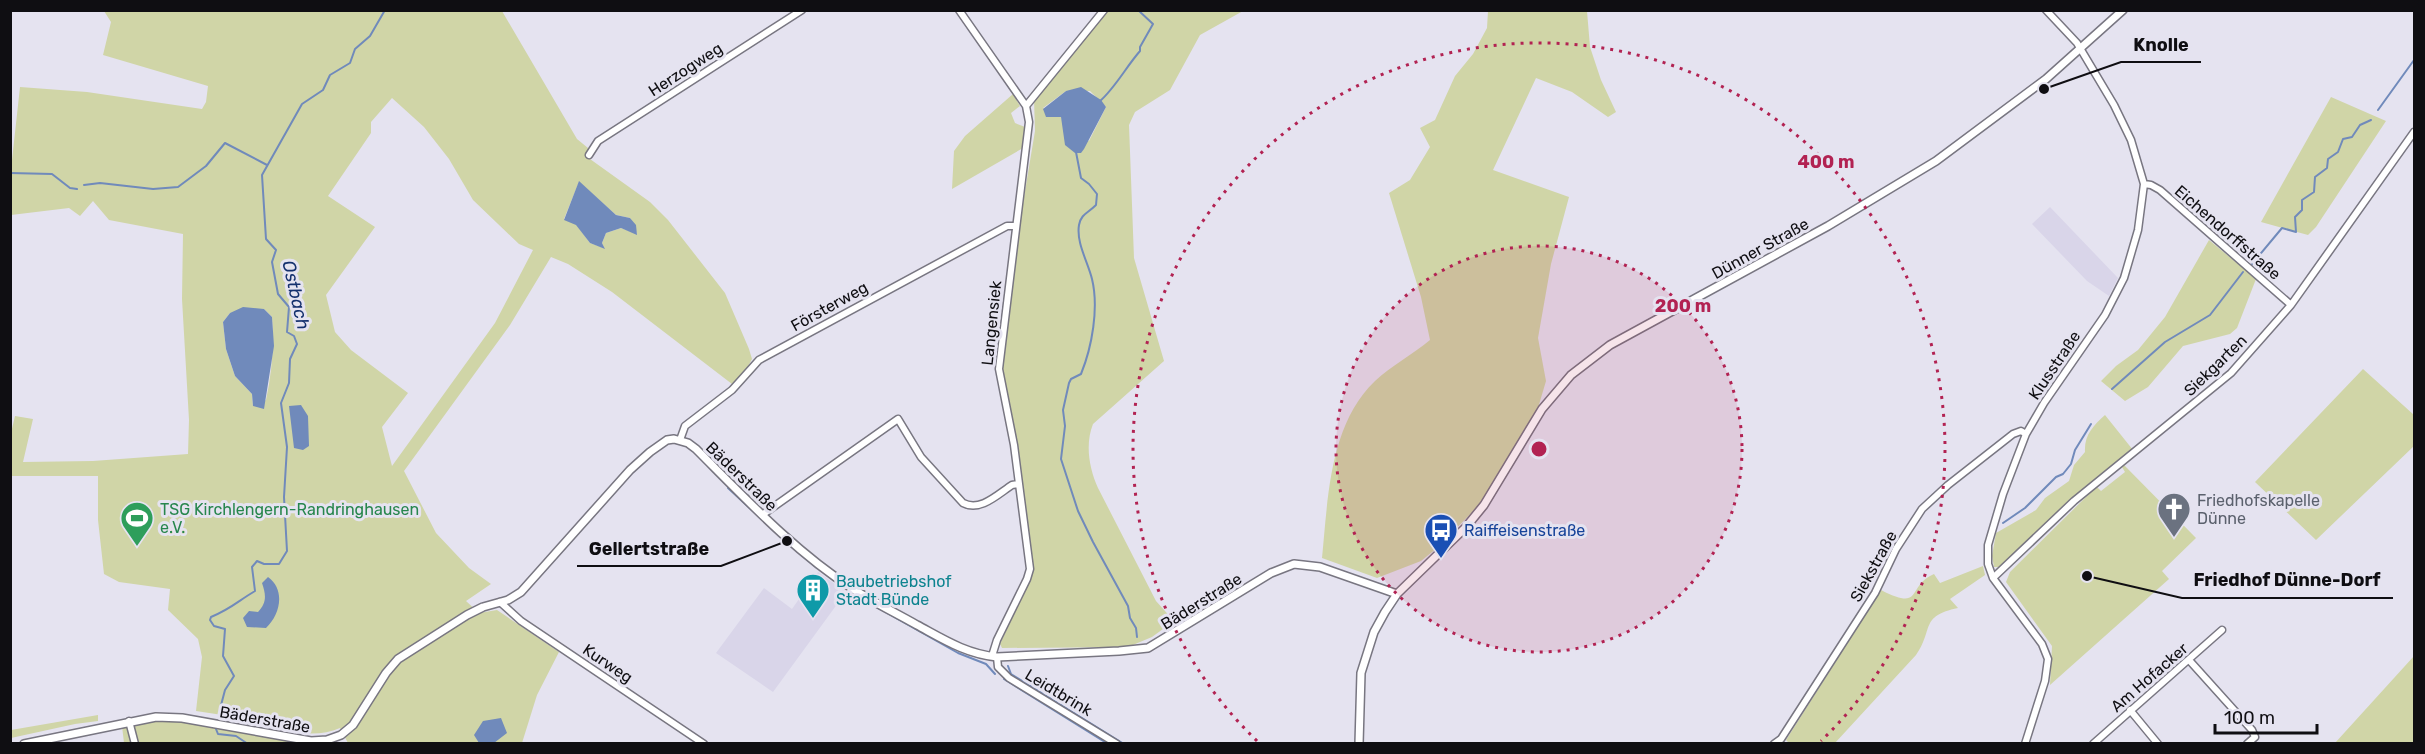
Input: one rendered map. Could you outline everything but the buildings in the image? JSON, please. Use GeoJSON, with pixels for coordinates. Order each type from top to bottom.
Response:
{"type":"FeatureCollection","features":[{"type":"Feature","properties":{"kind":"street","name":"Herzogweg"},"geometry":{"type":"LineString","coordinates":[[589,155],[598,141],[802,10]]}},
{"type":"Feature","properties":{"kind":"street"},"geometry":{"type":"LineString","coordinates":[[959,10],[1026,106],[1104,10]]}},
{"type":"Feature","properties":{"kind":"street","name":"Klusstraße"},"geometry":{"type":"LineString","coordinates":[[2025,744],[2045,681],[2048,659],[2042,644],[1992,578],[1988,564],[1988,545],[2026,434],[2116,295],[2136,238],[2142,210],[2144,184],[2138,161],[2118,114],[2081,49],[2046,10]]}},
{"type":"Feature","properties":{"kind":"street","name":"Dünner Straße"},"geometry":{"type":"LineString","coordinates":[[1397,594],[1466,526],[1484,505],[1542,409],[1571,375],[1610,345],[1828,226],[1936,161],[2046,79],[2123,10]]}},
{"type":"Feature","properties":{"kind":"street","name":"Langensiek"},"geometry":{"type":"LineString","coordinates":[[994,656],[998,640],[1030,569],[1014,446],[999,369],[1029,122],[1026,106]]}},
{"type":"Feature","properties":{"kind":"street","name":"Siekgarten"},"geometry":{"type":"LineString","coordinates":[[1992,578],[2074,501],[2216,387],[2291,306],[2415,132]]}},
{"type":"Feature","properties":{"kind":"street","name":"Eichendorffstraße"},"geometry":{"type":"LineString","coordinates":[[2144,184],[2151,184],[2160,190],[2291,306]]}},
{"type":"Feature","properties":{"kind":"street","name":"Försterweg"},"geometry":{"type":"LineString","coordinates":[[681,440],[685,426],[732,390],[759,360],[1007,226],[1015,226]]}},
{"type":"Feature","properties":{"kind":"street"},"geometry":{"type":"LineString","coordinates":[[762,515],[898,419],[921,457],[963,503],[970,507],[979,506],[1012,485],[1018,484]]}},
{"type":"Feature","properties":{"kind":"street","name":"Siekstraße"},"geometry":{"type":"LineString","coordinates":[[1774,744],[1783,741],[1875,593],[1896,549],[1922,509],[1948,485],[2013,434],[2021,431],[2026,434]]}},
{"type":"Feature","properties":{"kind":"street","name":"Bäderstraße"},"geometry":{"type":"LineString","coordinates":[[24,744],[129,721],[172,717],[311,741],[335,738],[353,725],[386,673],[398,659],[467,615],[514,597],[527,586],[630,470],[667,440],[681,440],[696,449],[762,515],[853,589],[968,652],[994,656],[1148,648],[1271,573],[1294,564],[1320,567],[1397,594]]}},
{"type":"Feature","properties":{"kind":"street"},"geometry":{"type":"LineString","coordinates":[[1359,744],[1359,694],[1366,656],[1374,632],[1397,594]]}},
{"type":"Feature","properties":{"kind":"street","name":"Kurweg"},"geometry":{"type":"LineString","coordinates":[[500,602],[521,621],[704,744]]}},
{"type":"Feature","properties":{"kind":"street","name":"Am Hofacker"},"geometry":{"type":"LineString","coordinates":[[2093,744],[2222,630]]}},
{"type":"Feature","properties":{"kind":"street","name":"Leidtbrink"},"geometry":{"type":"LineString","coordinates":[[994,656],[998,668],[1009,678],[1117,744]]}},
{"type":"Feature","properties":{"kind":"street"},"geometry":{"type":"LineString","coordinates":[[2189,660],[2252,730],[2255,737],[2247,744]]}},
{"type":"Feature","properties":{"kind":"street"},"geometry":{"type":"LineString","coordinates":[[2130,710],[2158,744]]}},
{"type":"Feature","properties":{"kind":"street"},"geometry":{"type":"LineString","coordinates":[[129,721],[135,744]]}},
{"type":"Feature","properties":{"kind":"shaded area"},"geometry":{"type":"Polygon","coordinates":[[[2050,207],[2118,278],[2109,296],[2087,281],[2032,224],[2050,207]]]}},
{"type":"Feature","properties":{"kind":"shaded area"},"geometry":{"type":"Polygon","coordinates":[[[818,572],[846,592],[773,692],[716,653],[764,588],[792,609],[818,572]]]}},
{"type":"Feature","properties":{"kind":"green space"},"geometry":{"type":"Polygon","coordinates":[[[104,11],[502,11],[577,139],[588,148],[590,159],[650,202],[668,220],[725,293],[752,359],[745,372],[732,384],[612,292],[568,264],[551,257],[510,325],[404,471],[436,533],[469,568],[491,584],[466,601],[479,613],[497,610],[559,652],[537,695],[522,743],[348,743],[340,728],[327,732],[299,733],[229,716],[196,711],[202,657],[198,639],[168,610],[170,589],[119,582],[104,574],[98,520],[98,476],[10,476],[11,433],[15,416],[33,419],[23,462],[93,461],[188,454],[189,420],[182,299],[183,234],[109,220],[93,201],[80,216],[69,208],[11,215],[10,161],[12,160],[20,87],[87,92],[202,109],[206,102],[208,86],[103,55],[111,22],[104,11]],[[392,98],[371,122],[371,133],[328,196],[375,227],[326,295],[335,332],[351,350],[408,393],[382,427],[392,466],[495,323],[533,250],[519,244],[473,200],[449,159],[424,127],[392,98]],[[579,182],[564,219],[576,224],[590,243],[604,248],[602,243],[606,233],[621,228],[637,234],[630,218],[616,215],[579,182]],[[264,309],[230,313],[223,322],[226,349],[235,376],[252,394],[253,406],[266,400],[272,359],[272,317],[264,309]]]}},
{"type":"Feature","properties":{"kind":"green space"},"geometry":{"type":"Polygon","coordinates":[[[1107,11],[1243,11],[1200,35],[1170,90],[1135,112],[1129,125],[1134,258],[1164,361],[1093,424],[1089,440],[1089,456],[1098,488],[1156,601],[1174,621],[1152,637],[1128,647],[1002,648],[1000,644],[1029,581],[1032,568],[1021,480],[1002,368],[1019,227],[1035,131],[1034,99],[1107,11]],[[1066,91],[1043,108],[1061,117],[1063,123],[1089,141],[1106,107],[1090,91],[1066,91]]]}},
{"type":"Feature","properties":{"kind":"green space"},"geometry":{"type":"Polygon","coordinates":[[[1488,11],[1587,11],[1590,47],[1601,80],[1616,112],[1608,117],[1572,92],[1536,78],[1493,170],[1569,197],[1551,264],[1538,338],[1546,381],[1538,408],[1485,499],[1421,561],[1377,578],[1322,558],[1329,488],[1340,441],[1348,419],[1360,399],[1375,381],[1430,340],[1421,297],[1389,193],[1410,180],[1430,147],[1420,128],[1435,120],[1455,76],[1473,54],[1487,28],[1488,11]]]}},
{"type":"Feature","properties":{"kind":"green space"},"geometry":{"type":"Polygon","coordinates":[[[1013,94],[1020,106],[1011,113],[1015,123],[1025,127],[1023,148],[952,189],[954,151],[965,136],[1013,94]]]}},
{"type":"Feature","properties":{"kind":"green space"},"geometry":{"type":"Polygon","coordinates":[[[2331,97],[2386,121],[2316,227],[2308,235],[2261,222],[2331,97]]]}},
{"type":"Feature","properties":{"kind":"green space"},"geometry":{"type":"Polygon","coordinates":[[[2209,240],[2256,279],[2237,328],[2230,334],[2183,346],[2148,387],[2125,401],[2101,381],[2116,366],[2138,350],[2165,317],[2209,240]]]}},
{"type":"Feature","properties":{"kind":"green space"},"geometry":{"type":"Polygon","coordinates":[[[2363,369],[2414,415],[2414,446],[2316,540],[2255,482],[2363,369]]]}},
{"type":"Feature","properties":{"kind":"green space"},"geometry":{"type":"Polygon","coordinates":[[[2105,415],[2133,450],[2001,567],[1994,567],[1992,556],[1996,533],[2036,510],[2045,498],[2069,481],[2074,465],[2085,452],[2090,431],[2105,415]]]}},
{"type":"Feature","properties":{"kind":"green space"},"geometry":{"type":"Polygon","coordinates":[[[2124,465],[2196,538],[2162,571],[2169,579],[2050,685],[2052,646],[2006,582],[2010,572],[2088,495],[2097,487],[2101,491],[2125,472],[2122,467],[2124,465]]]}},
{"type":"Feature","properties":{"kind":"green space"},"geometry":{"type":"Polygon","coordinates":[[[1983,566],[1985,575],[1950,599],[1958,608],[1946,611],[1932,620],[1916,655],[1835,743],[1789,743],[1786,740],[1881,590],[1894,596],[1909,598],[1925,579],[1934,574],[1940,583],[1983,566]]]}},
{"type":"Feature","properties":{"kind":"green space"},"geometry":{"type":"Polygon","coordinates":[[[2414,656],[2414,743],[2335,743],[2414,656]]]}},
{"type":"Feature","properties":{"kind":"green space"},"geometry":{"type":"Polygon","coordinates":[[[98,715],[98,721],[11,738],[11,730],[98,715]]]}},
{"type":"Feature","properties":{"kind":"green space"},"geometry":{"type":"Polygon","coordinates":[[[157,720],[215,725],[311,743],[124,743],[122,726],[157,720]]]}},
{"type":"Feature","properties":{"kind":"water"},"geometry":{"type":"Polygon","coordinates":[[[1081,87],[1101,100],[1106,107],[1084,149],[1081,153],[1075,153],[1065,145],[1061,117],[1046,117],[1043,109],[1066,91],[1081,87]]]}},
{"type":"Feature","properties":{"kind":"water"},"geometry":{"type":"Polygon","coordinates":[[[579,181],[616,215],[630,218],[636,225],[637,235],[621,228],[606,233],[602,243],[605,249],[590,243],[576,225],[564,220],[579,181]]]}},
{"type":"Feature","properties":{"kind":"water"},"geometry":{"type":"Polygon","coordinates":[[[243,307],[264,309],[272,317],[274,346],[264,409],[253,406],[252,394],[235,376],[226,349],[223,322],[230,313],[243,307]]]}},
{"type":"Feature","properties":{"kind":"water"},"geometry":{"type":"Polygon","coordinates":[[[301,405],[308,416],[309,446],[303,450],[294,448],[289,406],[301,405]]]}},
{"type":"Feature","properties":{"kind":"water"},"geometry":{"type":"Polygon","coordinates":[[[268,577],[274,582],[279,595],[278,610],[266,628],[247,627],[243,618],[249,611],[258,612],[263,605],[265,598],[262,583],[268,577]]]}},
{"type":"Feature","properties":{"kind":"water"},"geometry":{"type":"Polygon","coordinates":[[[501,718],[507,733],[494,743],[479,743],[474,735],[483,721],[501,718]]]}},
{"type":"Feature","properties":{"kind":"waterway","name":"Ostbach"},"geometry":{"type":"LineString","coordinates":[[220,709],[225,690],[234,676],[223,656],[225,629],[214,626],[210,620],[211,617],[255,591],[252,567],[257,561],[264,564],[279,564],[287,551],[284,497],[287,447],[281,403],[289,383],[290,359],[297,344],[294,336],[287,332],[289,307],[278,294],[272,262],[276,250],[266,239],[262,175],[302,104],[323,90],[330,75],[350,63],[355,49],[370,36],[385,10]]}},
{"type":"Feature","properties":{"kind":"waterway"},"geometry":{"type":"LineString","coordinates":[[1100,101],[1140,51],[1153,24],[1138,10]]}},
{"type":"Feature","properties":{"kind":"waterway"},"geometry":{"type":"LineString","coordinates":[[2378,110],[2414,60]]}},
{"type":"Feature","properties":{"kind":"waterway"},"geometry":{"type":"LineString","coordinates":[[2252,264],[2282,228],[2296,232],[2295,217],[2302,210],[2302,200],[2314,192],[2315,177],[2327,168],[2328,159],[2338,152],[2343,139],[2352,137],[2360,125],[2371,120]]}},
{"type":"Feature","properties":{"kind":"waterway"},"geometry":{"type":"LineString","coordinates":[[84,185],[100,183],[153,189],[178,187],[206,166],[225,143],[267,165]]}},
{"type":"Feature","properties":{"kind":"waterway"},"geometry":{"type":"LineString","coordinates":[[1076,152],[1081,178],[1097,194],[1096,205],[1081,218],[1079,225],[1081,246],[1092,279],[1095,302],[1088,352],[1081,374],[1071,379],[1069,383],[1063,410],[1065,426],[1061,459],[1078,511],[1128,606],[1137,637]]}},
{"type":"Feature","properties":{"kind":"waterway"},"geometry":{"type":"LineString","coordinates":[[10,173],[52,174],[70,188],[77,189]]}},
{"type":"Feature","properties":{"kind":"waterway"},"geometry":{"type":"LineString","coordinates":[[2112,389],[2165,342],[2210,315],[2243,272]]}},
{"type":"Feature","properties":{"kind":"waterway"},"geometry":{"type":"LineString","coordinates":[[2003,523],[2025,508],[2056,477],[2063,474],[2071,464],[2075,450],[2091,424]]}},
{"type":"Feature","properties":{"kind":"waterway"},"geometry":{"type":"LineString","coordinates":[[728,488],[793,548]]}},
{"type":"Feature","properties":{"kind":"waterway"},"geometry":{"type":"LineString","coordinates":[[799,553],[817,568]]}},
{"type":"Feature","properties":{"kind":"waterway"},"geometry":{"type":"LineString","coordinates":[[848,591],[958,653],[986,664],[995,674]]}},
{"type":"Feature","properties":{"kind":"waterway"},"geometry":{"type":"LineString","coordinates":[[1008,666],[1011,674],[1124,744]]}},
{"type":"Feature","properties":{"kind":"waterway"},"geometry":{"type":"LineString","coordinates":[[1004,679],[1108,744]]}},
{"type":"Feature","properties":{"kind":"waterway","name":"Ostbach"},"geometry":{"type":"LineString","coordinates":[[216,729],[218,734],[236,736],[248,744]]}},
{"type":"Feature","properties":{"kind":"place","name":"Knolle"},"geometry":{"type":"Point","coordinates":[2044,89]}},
{"type":"Feature","properties":{"kind":"place","name":"Friedhofskapelle Dünne"},"geometry":{"type":"Point","coordinates":[2174,538]}},
{"type":"Feature","properties":{"kind":"place","name":"Gellertstraße"},"geometry":{"type":"Point","coordinates":[787,541]}},
{"type":"Feature","properties":{"kind":"place","name":"TSG Kirchlengern-Randringhausen e.V."},"geometry":{"type":"Point","coordinates":[137,547]}},
{"type":"Feature","properties":{"kind":"place","name":"Raiffeisenstraße"},"geometry":{"type":"Point","coordinates":[1441,559]}},
{"type":"Feature","properties":{"kind":"place","name":"Friedhof Dünne-Dorf"},"geometry":{"type":"Point","coordinates":[2087,576]}},
{"type":"Feature","properties":{"kind":"place","name":"Baubetriebshof Stadt Bünde"},"geometry":{"type":"Point","coordinates":[813,619]}}]}
